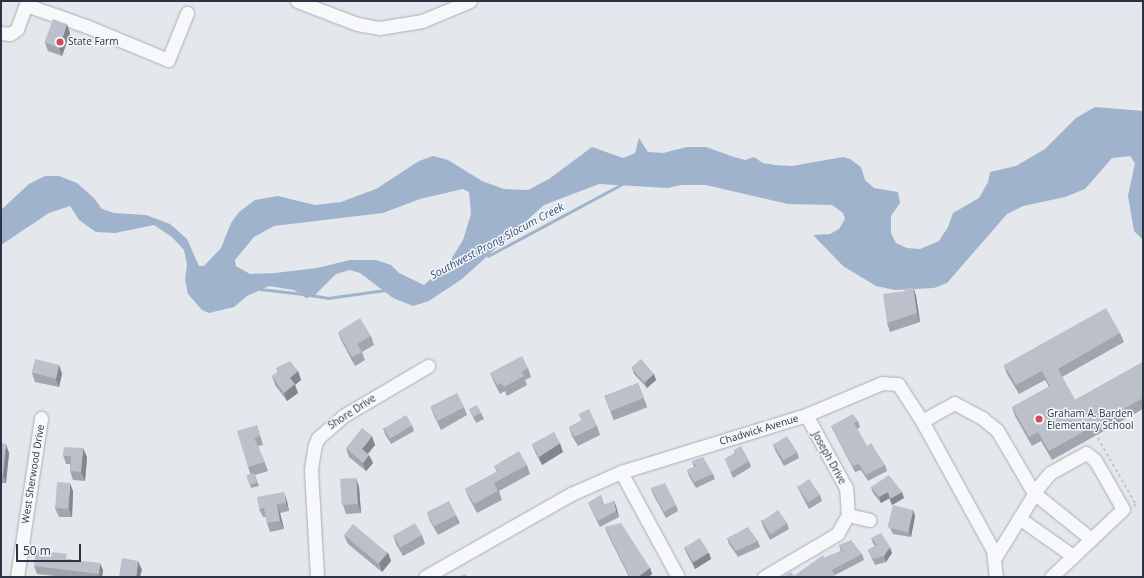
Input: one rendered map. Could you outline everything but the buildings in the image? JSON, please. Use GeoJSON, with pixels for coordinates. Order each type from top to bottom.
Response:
{"type":"FeatureCollection","features":[{"type":"Feature","properties":{"kind":"street"},"geometry":{"type":"LineString","coordinates":[[297,1],[357,24],[379,28],[422,21],[470,1]]}},
{"type":"Feature","properties":{"kind":"street"},"geometry":{"type":"LineString","coordinates":[[1,33],[10,34],[17,29],[26,3],[168,60],[187,13]]}},
{"type":"Feature","properties":{"kind":"street","name":"Shore Drive"},"geometry":{"type":"LineString","coordinates":[[317,577],[312,469],[314,445],[318,438],[343,416],[428,366]]}},
{"type":"Feature","properties":{"kind":"street","name":"Chadwick Avenue"},"geometry":{"type":"LineString","coordinates":[[425,577],[571,494],[621,472],[806,415],[882,383],[898,384],[922,421],[993,550],[996,577]]}},
{"type":"Feature","properties":{"kind":"street"},"geometry":{"type":"LineString","coordinates":[[922,421],[954,403],[982,418],[997,430],[1034,493],[1092,539]]}},
{"type":"Feature","properties":{"kind":"street","name":"Joseph Drive"},"geometry":{"type":"LineString","coordinates":[[806,415],[846,488],[848,514]]}},
{"type":"Feature","properties":{"kind":"street","name":"West Sherwood Drive"},"geometry":{"type":"LineString","coordinates":[[17,577],[41,418]]}},
{"type":"Feature","properties":{"kind":"street"},"geometry":{"type":"LineString","coordinates":[[994,559],[1034,493],[1050,473],[1086,453],[1095,460],[1123,509],[1051,577]]}},
{"type":"Feature","properties":{"kind":"street"},"geometry":{"type":"LineString","coordinates":[[621,472],[678,577]]}},
{"type":"Feature","properties":{"kind":"street"},"geometry":{"type":"LineString","coordinates":[[764,577],[837,534],[848,514],[869,520]]}},
{"type":"Feature","properties":{"kind":"street"},"geometry":{"type":"LineString","coordinates":[[1019,518],[1073,556]]}},
{"type":"Feature","properties":{"kind":"water"},"geometry":{"type":"Polygon","coordinates":[[[1095,107],[1143,111],[1143,240],[1134,231],[1128,196],[1135,163],[1130,156],[1112,158],[1085,189],[1065,197],[1023,206],[1007,214],[947,283],[934,288],[895,290],[876,286],[843,266],[813,235],[830,234],[839,229],[845,219],[843,213],[832,205],[788,204],[706,185],[681,185],[668,188],[599,184],[544,205],[462,279],[429,301],[413,306],[393,298],[360,273],[350,270],[336,274],[314,296],[306,298],[294,290],[269,286],[247,296],[234,307],[209,313],[202,310],[188,294],[185,280],[187,264],[184,250],[172,237],[154,225],[115,233],[96,232],[79,220],[70,206],[49,213],[1,245],[1,210],[29,184],[45,176],[59,176],[77,183],[94,198],[102,209],[114,213],[146,215],[170,224],[187,239],[199,266],[204,266],[221,248],[231,223],[239,212],[255,200],[278,196],[315,205],[341,202],[376,189],[419,161],[433,156],[448,160],[482,181],[504,189],[528,190],[549,179],[592,147],[623,158],[635,153],[639,138],[648,152],[663,153],[687,147],[706,147],[745,160],[754,157],[763,163],[775,165],[792,166],[843,157],[850,159],[861,167],[865,180],[874,188],[898,192],[900,203],[891,216],[891,233],[896,243],[907,248],[920,249],[939,241],[948,227],[953,213],[979,198],[988,182],[990,172],[1016,166],[1045,149],[1076,118],[1095,107]],[[463,189],[420,199],[383,213],[274,226],[254,237],[235,260],[236,266],[250,274],[275,273],[317,268],[350,260],[376,260],[391,265],[399,273],[424,285],[450,261],[463,240],[471,214],[469,192],[463,189]]]}},
{"type":"Feature","properties":{"kind":"waterway","name":"Southwest Prong Slocum Creek"},"geometry":{"type":"LineString","coordinates":[[488,256],[624,183]]}},
{"type":"Feature","properties":{"kind":"waterway","name":"Southwest Prong Slocum Creek"},"geometry":{"type":"LineString","coordinates":[[260,289],[303,294]]}},
{"type":"Feature","properties":{"kind":"waterway","name":"Southwest Prong Slocum Creek"},"geometry":{"type":"LineString","coordinates":[[310,295],[328,298],[386,290]]}},
{"type":"Feature","properties":{"kind":"place","name":"State Farm"},"geometry":{"type":"Point","coordinates":[60,42]}},
{"type":"Feature","properties":{"kind":"place","name":"Graham A. Barden Elementary School"},"geometry":{"type":"Point","coordinates":[1039,419]}}]}
